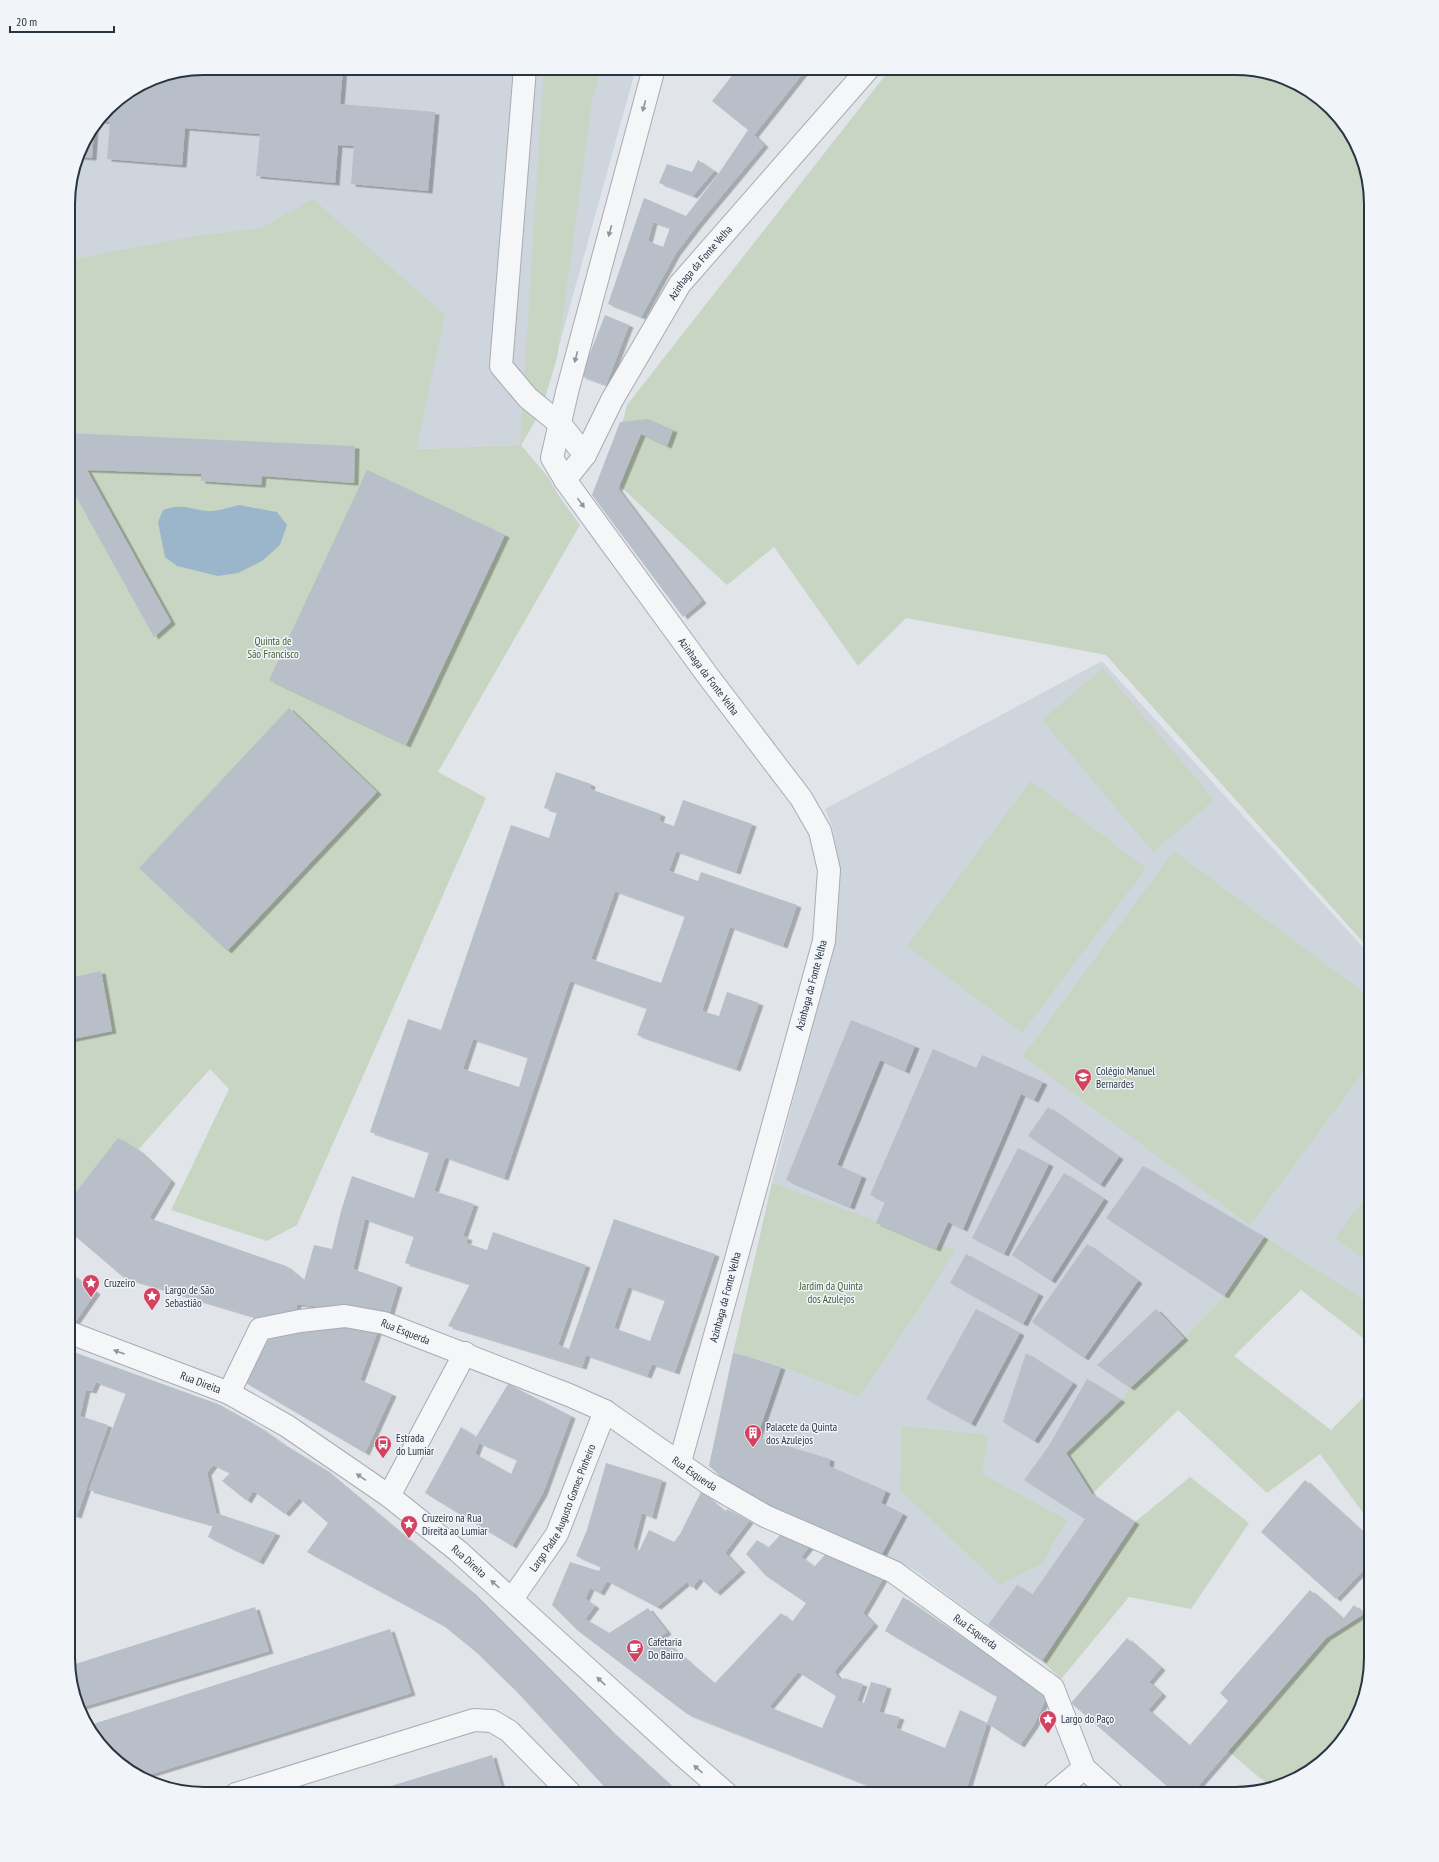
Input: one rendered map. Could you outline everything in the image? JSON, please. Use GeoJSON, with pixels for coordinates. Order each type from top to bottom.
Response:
{"type":"FeatureCollection","features":[{"type":"Feature","properties":{"kind":"street"},"geometry":{"type":"LineString","coordinates":[[524,75],[501,366],[528,398],[560,424],[584,455]]}},
{"type":"Feature","properties":{"kind":"street","name":"Azinhaga da Fonte Velha"},"geometry":{"type":"LineString","coordinates":[[652,75],[552,458],[564,480],[708,676],[801,798],[820,831],[829,870],[824,941],[680,1462]]}},
{"type":"Feature","properties":{"kind":"street","name":"Azinhaga da Fonte Velha"},"geometry":{"type":"LineString","coordinates":[[564,480],[584,455],[612,400],[680,284],[863,75]]}},
{"type":"Feature","properties":{"kind":"street","name":"Rua Esquerda"},"geometry":{"type":"LineString","coordinates":[[229,1393],[260,1329],[300,1321],[345,1316],[384,1323],[465,1353],[605,1411],[708,1483],[765,1516],[894,1572],[1053,1688],[1084,1768],[1105,1787]]}},
{"type":"Feature","properties":{"kind":"street","name":"Rua Direita"},"geometry":{"type":"LineString","coordinates":[[75,1335],[229,1393],[287,1426],[389,1496],[458,1551],[719,1787]]}},
{"type":"Feature","properties":{"kind":"street"},"geometry":{"type":"LineString","coordinates":[[389,1496],[465,1353]]}},
{"type":"Feature","properties":{"kind":"street","name":"Largo Padre Augusto Gomes Pinheiro"},"geometry":{"type":"LineString","coordinates":[[512,1599],[557,1534],[605,1411]]}},
{"type":"Feature","properties":{"kind":"street"},"geometry":{"type":"LineString","coordinates":[[259,1787],[474,1720],[492,1721],[509,1731],[564,1787]]}},
{"type":"Feature","properties":{"kind":"street"},"geometry":{"type":"LineString","coordinates":[[1061,1787],[1084,1768]]}},
{"type":"Feature","properties":{"kind":"shaded area"},"geometry":{"type":"Polygon","coordinates":[[[634,75],[541,411],[521,445],[416,449],[75,433],[76,187],[79,171],[92,139],[102,125],[119,107],[147,88],[171,79],[187,76],[634,75]]]}},
{"type":"Feature","properties":{"kind":"shaded area","name":"Colégio Manuel Bernardes"},"geometry":{"type":"Polygon","coordinates":[[[1102,661],[1364,948],[1364,1300],[1263,1238],[1224,1296],[1184,1338],[1130,1388],[1121,1400],[1092,1494],[1135,1522],[1042,1661],[988,1625],[913,1569],[882,1554],[756,1507],[709,1466],[772,1183],[833,942],[840,869],[832,826],[825,809],[1102,661]]]}},
{"type":"Feature","properties":{"kind":"green space","name":"Quinta de São Francisco"},"geometry":{"type":"Polygon","coordinates":[[[544,75],[599,75],[592,101],[557,358],[541,411],[521,445],[548,477],[559,496],[580,525],[438,772],[486,798],[297,1225],[267,1241],[171,1210],[229,1089],[210,1069],[138,1150],[118,1139],[75,1193],[75,259],[197,236],[261,228],[313,199],[445,315],[416,449],[520,445],[544,75]]]}},
{"type":"Feature","properties":{"kind":"green space"},"geometry":{"type":"Polygon","coordinates":[[[886,75],[1244,75],[1268,79],[1300,92],[1307,97],[1332,119],[1347,139],[1360,171],[1363,187],[1364,943],[1106,655],[906,618],[858,666],[774,547],[727,585],[609,476],[627,405],[886,75]]]}},
{"type":"Feature","properties":{"kind":"green space"},"geometry":{"type":"Polygon","coordinates":[[[1103,668],[1214,800],[1153,852],[1042,720],[1103,668]]]}},
{"type":"Feature","properties":{"kind":"green space"},"geometry":{"type":"Polygon","coordinates":[[[1031,781],[1146,868],[1022,1033],[907,946],[1031,781]]]}},
{"type":"Feature","properties":{"kind":"green space"},"geometry":{"type":"Polygon","coordinates":[[[1174,851],[1364,993],[1364,1070],[1250,1225],[1023,1056],[1174,851]]]}},
{"type":"Feature","properties":{"kind":"green space","name":"Jardim da Quinta dos Azulejos"},"geometry":{"type":"Polygon","coordinates":[[[772,1183],[955,1250],[919,1309],[859,1397],[781,1366],[733,1353],[772,1183]]]}},
{"type":"Feature","properties":{"kind":"green space"},"geometry":{"type":"Polygon","coordinates":[[[1364,1199],[1364,1259],[1335,1238],[1364,1199]]]}},
{"type":"Feature","properties":{"kind":"green space"},"geometry":{"type":"Polygon","coordinates":[[[1264,1237],[1364,1300],[1364,1339],[1301,1290],[1234,1356],[1331,1430],[1364,1397],[1364,1514],[1320,1454],[1267,1493],[1178,1410],[1092,1494],[1066,1453],[1121,1400],[1130,1388],[1184,1338],[1224,1296],[1264,1237]]]}},
{"type":"Feature","properties":{"kind":"green space"},"geometry":{"type":"Polygon","coordinates":[[[902,1426],[988,1435],[982,1474],[1067,1520],[1042,1563],[1000,1585],[900,1490],[902,1426]]]}},
{"type":"Feature","properties":{"kind":"green space"},"geometry":{"type":"Polygon","coordinates":[[[1190,1477],[1249,1523],[1191,1609],[1129,1597],[1061,1679],[1042,1661],[1135,1522],[1190,1477]]]}},
{"type":"Feature","properties":{"kind":"green space"},"geometry":{"type":"Polygon","coordinates":[[[1364,1614],[1363,1675],[1360,1691],[1351,1715],[1332,1743],[1320,1755],[1300,1770],[1267,1783],[1228,1751],[1326,1638],[1364,1614]]]}},
{"type":"Feature","properties":{"kind":"water"},"geometry":{"type":"Polygon","coordinates":[[[239,505],[277,512],[287,525],[280,545],[262,561],[238,573],[218,576],[177,566],[165,557],[158,522],[163,510],[183,507],[204,511],[214,511],[239,505]]]}},
{"type":"Feature","properties":{"kind":"building"},"geometry":{"type":"Polygon","coordinates":[[[204,75],[342,75],[340,104],[435,112],[428,191],[351,184],[354,146],[338,145],[335,183],[256,176],[260,134],[185,128],[182,165],[107,159],[110,122],[105,122],[119,107],[139,92],[171,79],[204,75]]]}},
{"type":"Feature","properties":{"kind":"building"},"geometry":{"type":"Polygon","coordinates":[[[732,75],[801,75],[754,135],[764,145],[676,253],[641,317],[608,304],[644,198],[686,216],[719,173],[748,130],[712,101],[732,75]],[[653,222],[648,241],[663,247],[670,228],[653,222]]]}},
{"type":"Feature","properties":{"kind":"building"},"geometry":{"type":"Polygon","coordinates":[[[93,137],[92,158],[84,157],[93,137]]]}},
{"type":"Feature","properties":{"kind":"building"},"geometry":{"type":"Polygon","coordinates":[[[698,160],[714,171],[693,196],[659,183],[667,164],[692,172],[698,160]]]}},
{"type":"Feature","properties":{"kind":"building"},"geometry":{"type":"Polygon","coordinates":[[[605,315],[629,325],[606,385],[581,376],[605,315]]]}},
{"type":"Feature","properties":{"kind":"building"},"geometry":{"type":"Polygon","coordinates":[[[648,419],[673,430],[667,446],[641,434],[618,489],[702,601],[683,617],[592,495],[620,422],[648,419]]]}},
{"type":"Feature","properties":{"kind":"building"},"geometry":{"type":"Polygon","coordinates":[[[75,433],[355,446],[354,483],[262,476],[261,485],[201,481],[201,474],[87,470],[171,622],[154,637],[75,495],[75,433]]]}},
{"type":"Feature","properties":{"kind":"building"},"geometry":{"type":"Polygon","coordinates":[[[367,470],[505,535],[406,745],[269,680],[367,470]]]}},
{"type":"Feature","properties":{"kind":"building"},"geometry":{"type":"Polygon","coordinates":[[[289,708],[377,792],[227,951],[139,868],[289,708]]]}},
{"type":"Feature","properties":{"kind":"building"},"geometry":{"type":"Polygon","coordinates":[[[556,772],[591,784],[590,789],[661,814],[659,821],[674,826],[683,800],[752,824],[736,872],[676,851],[669,871],[698,881],[701,872],[797,905],[783,946],[730,927],[702,1011],[719,1016],[727,992],[759,1003],[736,1069],[637,1035],[647,1008],[570,981],[504,1178],[445,1157],[434,1191],[474,1204],[463,1236],[468,1238],[466,1243],[487,1250],[493,1232],[586,1265],[558,1345],[569,1349],[614,1219],[715,1254],[675,1372],[652,1364],[647,1376],[586,1355],[582,1367],[448,1326],[470,1284],[405,1263],[414,1236],[365,1219],[353,1269],[398,1285],[389,1315],[297,1304],[297,1314],[268,1321],[123,1277],[75,1236],[75,1193],[118,1138],[138,1150],[171,1181],[149,1218],[286,1266],[304,1281],[314,1245],[332,1249],[341,1211],[352,1176],[414,1198],[429,1152],[370,1132],[408,1019],[441,1030],[511,825],[549,838],[557,812],[544,808],[556,772]],[[615,891],[591,959],[661,983],[685,916],[615,891]],[[473,1039],[463,1069],[519,1087],[528,1057],[473,1039]],[[628,1287],[614,1328],[650,1341],[665,1300],[628,1287]]]}},
{"type":"Feature","properties":{"kind":"building"},"geometry":{"type":"Polygon","coordinates":[[[101,971],[112,1031],[75,1039],[75,977],[101,971]]]}},
{"type":"Feature","properties":{"kind":"building"},"geometry":{"type":"Polygon","coordinates":[[[851,1020],[915,1046],[905,1071],[880,1060],[837,1165],[862,1176],[850,1207],[786,1180],[851,1020]]]}},
{"type":"Feature","properties":{"kind":"building"},"geometry":{"type":"Polygon","coordinates":[[[933,1049],[976,1068],[982,1055],[1043,1082],[1034,1100],[1021,1094],[963,1229],[948,1222],[936,1249],[876,1223],[885,1202],[870,1195],[933,1049]]]}},
{"type":"Feature","properties":{"kind":"building"},"geometry":{"type":"Polygon","coordinates":[[[1048,1107],[1119,1157],[1100,1185],[1028,1136],[1048,1107]]]}},
{"type":"Feature","properties":{"kind":"building"},"geometry":{"type":"Polygon","coordinates":[[[1018,1148],[1049,1164],[1004,1254],[972,1238],[1018,1148]]]}},
{"type":"Feature","properties":{"kind":"building"},"geometry":{"type":"Polygon","coordinates":[[[1143,1166],[1264,1237],[1224,1296],[1106,1218],[1143,1166]]]}},
{"type":"Feature","properties":{"kind":"building"},"geometry":{"type":"Polygon","coordinates":[[[1064,1173],[1104,1199],[1051,1281],[1012,1255],[1064,1173]]]}},
{"type":"Feature","properties":{"kind":"building"},"geometry":{"type":"Polygon","coordinates":[[[1087,1244],[1138,1281],[1084,1358],[1032,1322],[1087,1244]]]}},
{"type":"Feature","properties":{"kind":"building"},"geometry":{"type":"Polygon","coordinates":[[[966,1254],[1039,1294],[1023,1324],[950,1283],[966,1254]]]}},
{"type":"Feature","properties":{"kind":"building"},"geometry":{"type":"Polygon","coordinates":[[[75,1277],[96,1292],[75,1322],[75,1277]]]}},
{"type":"Feature","properties":{"kind":"building"},"geometry":{"type":"Polygon","coordinates":[[[976,1309],[1020,1333],[971,1424],[926,1399],[976,1309]]]}},
{"type":"Feature","properties":{"kind":"building"},"geometry":{"type":"Polygon","coordinates":[[[1156,1309],[1184,1338],[1130,1388],[1097,1365],[1156,1309]]]}},
{"type":"Feature","properties":{"kind":"building"},"geometry":{"type":"Polygon","coordinates":[[[333,1321],[378,1330],[360,1380],[392,1394],[365,1453],[246,1383],[270,1336],[333,1321]]]}},
{"type":"Feature","properties":{"kind":"building"},"geometry":{"type":"Polygon","coordinates":[[[75,1353],[218,1404],[259,1427],[283,1444],[324,1469],[471,1592],[611,1732],[671,1787],[605,1787],[517,1692],[477,1653],[444,1626],[307,1552],[328,1523],[299,1498],[285,1514],[253,1491],[247,1501],[222,1481],[230,1473],[213,1465],[207,1473],[216,1513],[276,1533],[259,1562],[208,1537],[213,1525],[89,1490],[126,1393],[96,1382],[92,1391],[86,1390],[80,1416],[108,1425],[77,1516],[75,1515],[75,1353]]]}},
{"type":"Feature","properties":{"kind":"building","name":"Palacete da Quinta dos Azulejos"},"geometry":{"type":"Polygon","coordinates":[[[733,1353],[781,1367],[757,1437],[830,1459],[829,1466],[886,1491],[881,1503],[903,1514],[882,1554],[756,1507],[709,1466],[733,1353]]]}},
{"type":"Feature","properties":{"kind":"building"},"geometry":{"type":"Polygon","coordinates":[[[1026,1353],[1073,1383],[1034,1441],[1003,1422],[1026,1353]]]}},
{"type":"Feature","properties":{"kind":"building"},"geometry":{"type":"Polygon","coordinates":[[[1087,1379],[1121,1400],[1066,1453],[1092,1494],[1135,1522],[1042,1661],[988,1625],[1017,1585],[1032,1595],[1085,1519],[1024,1480],[1048,1447],[1087,1379]]]}},
{"type":"Feature","properties":{"kind":"building"},"geometry":{"type":"Polygon","coordinates":[[[508,1384],[571,1416],[543,1493],[512,1546],[425,1493],[461,1427],[476,1437],[508,1384]],[[479,1443],[475,1454],[511,1474],[517,1460],[479,1443]]]}},
{"type":"Feature","properties":{"kind":"building"},"geometry":{"type":"Polygon","coordinates":[[[606,1463],[662,1480],[652,1517],[642,1513],[633,1547],[639,1551],[649,1530],[674,1542],[680,1534],[701,1492],[725,1512],[727,1509],[749,1521],[725,1553],[741,1570],[716,1593],[700,1578],[692,1588],[687,1582],[657,1607],[607,1581],[600,1593],[590,1588],[585,1599],[595,1606],[585,1619],[609,1633],[648,1608],[667,1632],[660,1637],[714,1684],[781,1613],[792,1622],[806,1603],[766,1576],[746,1554],[757,1540],[768,1548],[784,1531],[813,1542],[801,1557],[814,1567],[830,1549],[884,1577],[863,1613],[874,1624],[834,1672],[842,1682],[844,1678],[863,1684],[857,1701],[864,1703],[871,1682],[887,1686],[879,1712],[900,1717],[896,1728],[945,1748],[960,1710],[987,1723],[967,1787],[872,1787],[687,1714],[577,1630],[552,1605],[570,1562],[599,1571],[601,1567],[576,1556],[587,1530],[606,1463]],[[798,1672],[769,1707],[822,1728],[836,1696],[798,1672]]]}},
{"type":"Feature","properties":{"kind":"building"},"geometry":{"type":"Polygon","coordinates":[[[1305,1480],[1364,1534],[1364,1569],[1336,1599],[1261,1532],[1305,1480]]]}},
{"type":"Feature","properties":{"kind":"building"},"geometry":{"type":"Polygon","coordinates":[[[1310,1590],[1343,1619],[1354,1605],[1364,1614],[1326,1638],[1197,1787],[1168,1787],[1071,1703],[1127,1638],[1161,1668],[1149,1682],[1162,1694],[1148,1710],[1189,1746],[1228,1701],[1220,1693],[1310,1590]]]}},
{"type":"Feature","properties":{"kind":"building"},"geometry":{"type":"Polygon","coordinates":[[[903,1597],[1010,1670],[1046,1698],[1034,1725],[1020,1745],[987,1723],[997,1697],[885,1631],[903,1597]]]}},
{"type":"Feature","properties":{"kind":"building"},"geometry":{"type":"Polygon","coordinates":[[[255,1607],[269,1651],[85,1706],[79,1691],[75,1664],[255,1607]]]}},
{"type":"Feature","properties":{"kind":"building"},"geometry":{"type":"Polygon","coordinates":[[[390,1629],[411,1693],[150,1775],[139,1770],[125,1760],[102,1737],[93,1724],[390,1629]]]}},
{"type":"Feature","properties":{"kind":"building"},"geometry":{"type":"Polygon","coordinates":[[[492,1755],[501,1787],[388,1787],[492,1755]]]}},
{"type":"Feature","properties":{"kind":"place","name":"Colégio Manuel Bernardes"},"geometry":{"type":"Point","coordinates":[1083,1092]}},
{"type":"Feature","properties":{"kind":"place","name":"Cruzeiro"},"geometry":{"type":"Point","coordinates":[91,1298]}},
{"type":"Feature","properties":{"kind":"place","name":"Largo de São Sebastião"},"geometry":{"type":"Point","coordinates":[152,1311]}},
{"type":"Feature","properties":{"kind":"place","name":"Palacete da Quinta dos Azulejos"},"geometry":{"type":"Point","coordinates":[753,1448]}},
{"type":"Feature","properties":{"kind":"place","name":"Estrada do Lumiar"},"geometry":{"type":"Point","coordinates":[383,1459]}},
{"type":"Feature","properties":{"kind":"place","name":"Cruzeiro na Rua Direita ao Lumiar"},"geometry":{"type":"Point","coordinates":[409,1539]}},
{"type":"Feature","properties":{"kind":"place","name":"Cafetaria Do Bairro"},"geometry":{"type":"Point","coordinates":[635,1663]}},
{"type":"Feature","properties":{"kind":"place","name":"Largo do Paço"},"geometry":{"type":"Point","coordinates":[1048,1734]}}]}
